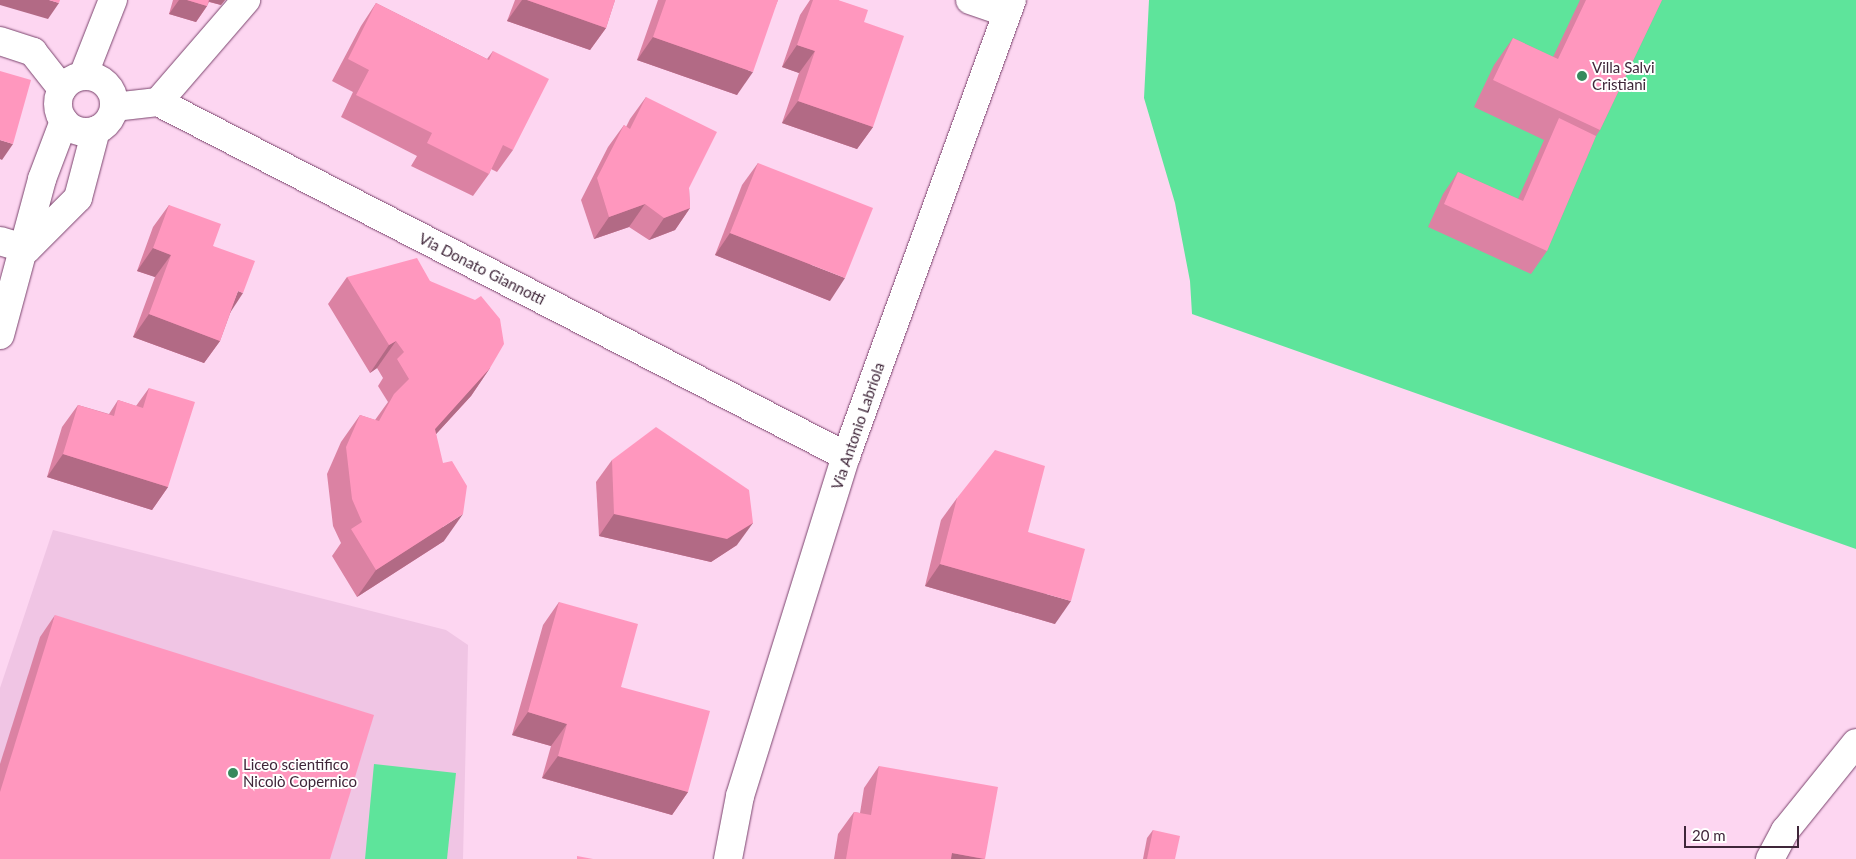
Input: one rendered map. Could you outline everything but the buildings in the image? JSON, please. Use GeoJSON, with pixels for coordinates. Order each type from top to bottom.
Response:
{"type":"FeatureCollection","features":[{"type":"Feature","properties":{"kind":"street"},"geometry":{"type":"LineString","coordinates":[[114,107],[158,102],[246,0]]}},
{"type":"Feature","properties":{"kind":"street"},"geometry":{"type":"LineString","coordinates":[[970,0],[1009,7]]}},
{"type":"Feature","properties":{"kind":"street"},"geometry":{"type":"LineString","coordinates":[[0,41],[33,52],[82,82],[112,91],[114,107],[109,121],[96,130],[78,131],[64,121],[58,106],[82,82],[111,6]]}},
{"type":"Feature","properties":{"kind":"street","name":"Via Antonio Labriola"},"geometry":{"type":"LineString","coordinates":[[728,859],[740,796],[846,456],[1009,7]]}},
{"type":"Feature","properties":{"kind":"street","name":"Via Donato Giannotti"},"geometry":{"type":"LineString","coordinates":[[158,102],[846,456]]}},
{"type":"Feature","properties":{"kind":"street"},"geometry":{"type":"LineString","coordinates":[[0,335],[26,249],[42,178],[64,121]]}},
{"type":"Feature","properties":{"kind":"street"},"geometry":{"type":"LineString","coordinates":[[26,249],[78,198],[96,130]]}},
{"type":"Feature","properties":{"kind":"street"},"geometry":{"type":"LineString","coordinates":[[0,241],[26,249]]}},
{"type":"Feature","properties":{"kind":"street"},"geometry":{"type":"LineString","coordinates":[[1770,859],[1785,831],[1856,743]]}},
{"type":"Feature","properties":{"kind":"shaded area","name":"Liceo scientifico Nicolò Copernico"},"geometry":{"type":"Polygon","coordinates":[[[53,530],[446,630],[468,645],[463,859],[0,859],[0,688],[53,530]]]}},
{"type":"Feature","properties":{"kind":"green space"},"geometry":{"type":"Polygon","coordinates":[[[1149,0],[1856,0],[1856,549],[1192,314],[1190,281],[1175,203],[1144,98],[1149,0]]]}},
{"type":"Feature","properties":{"kind":"green space"},"geometry":{"type":"Polygon","coordinates":[[[374,764],[456,773],[447,859],[365,859],[374,764]]]}},
{"type":"Feature","properties":{"kind":"place","name":"Villa Salvi Cristiani"},"geometry":{"type":"Point","coordinates":[1582,76]}},
{"type":"Feature","properties":{"kind":"place","name":"Liceo scientifico Nicolò Copernico"},"geometry":{"type":"Point","coordinates":[233,773]}}]}
